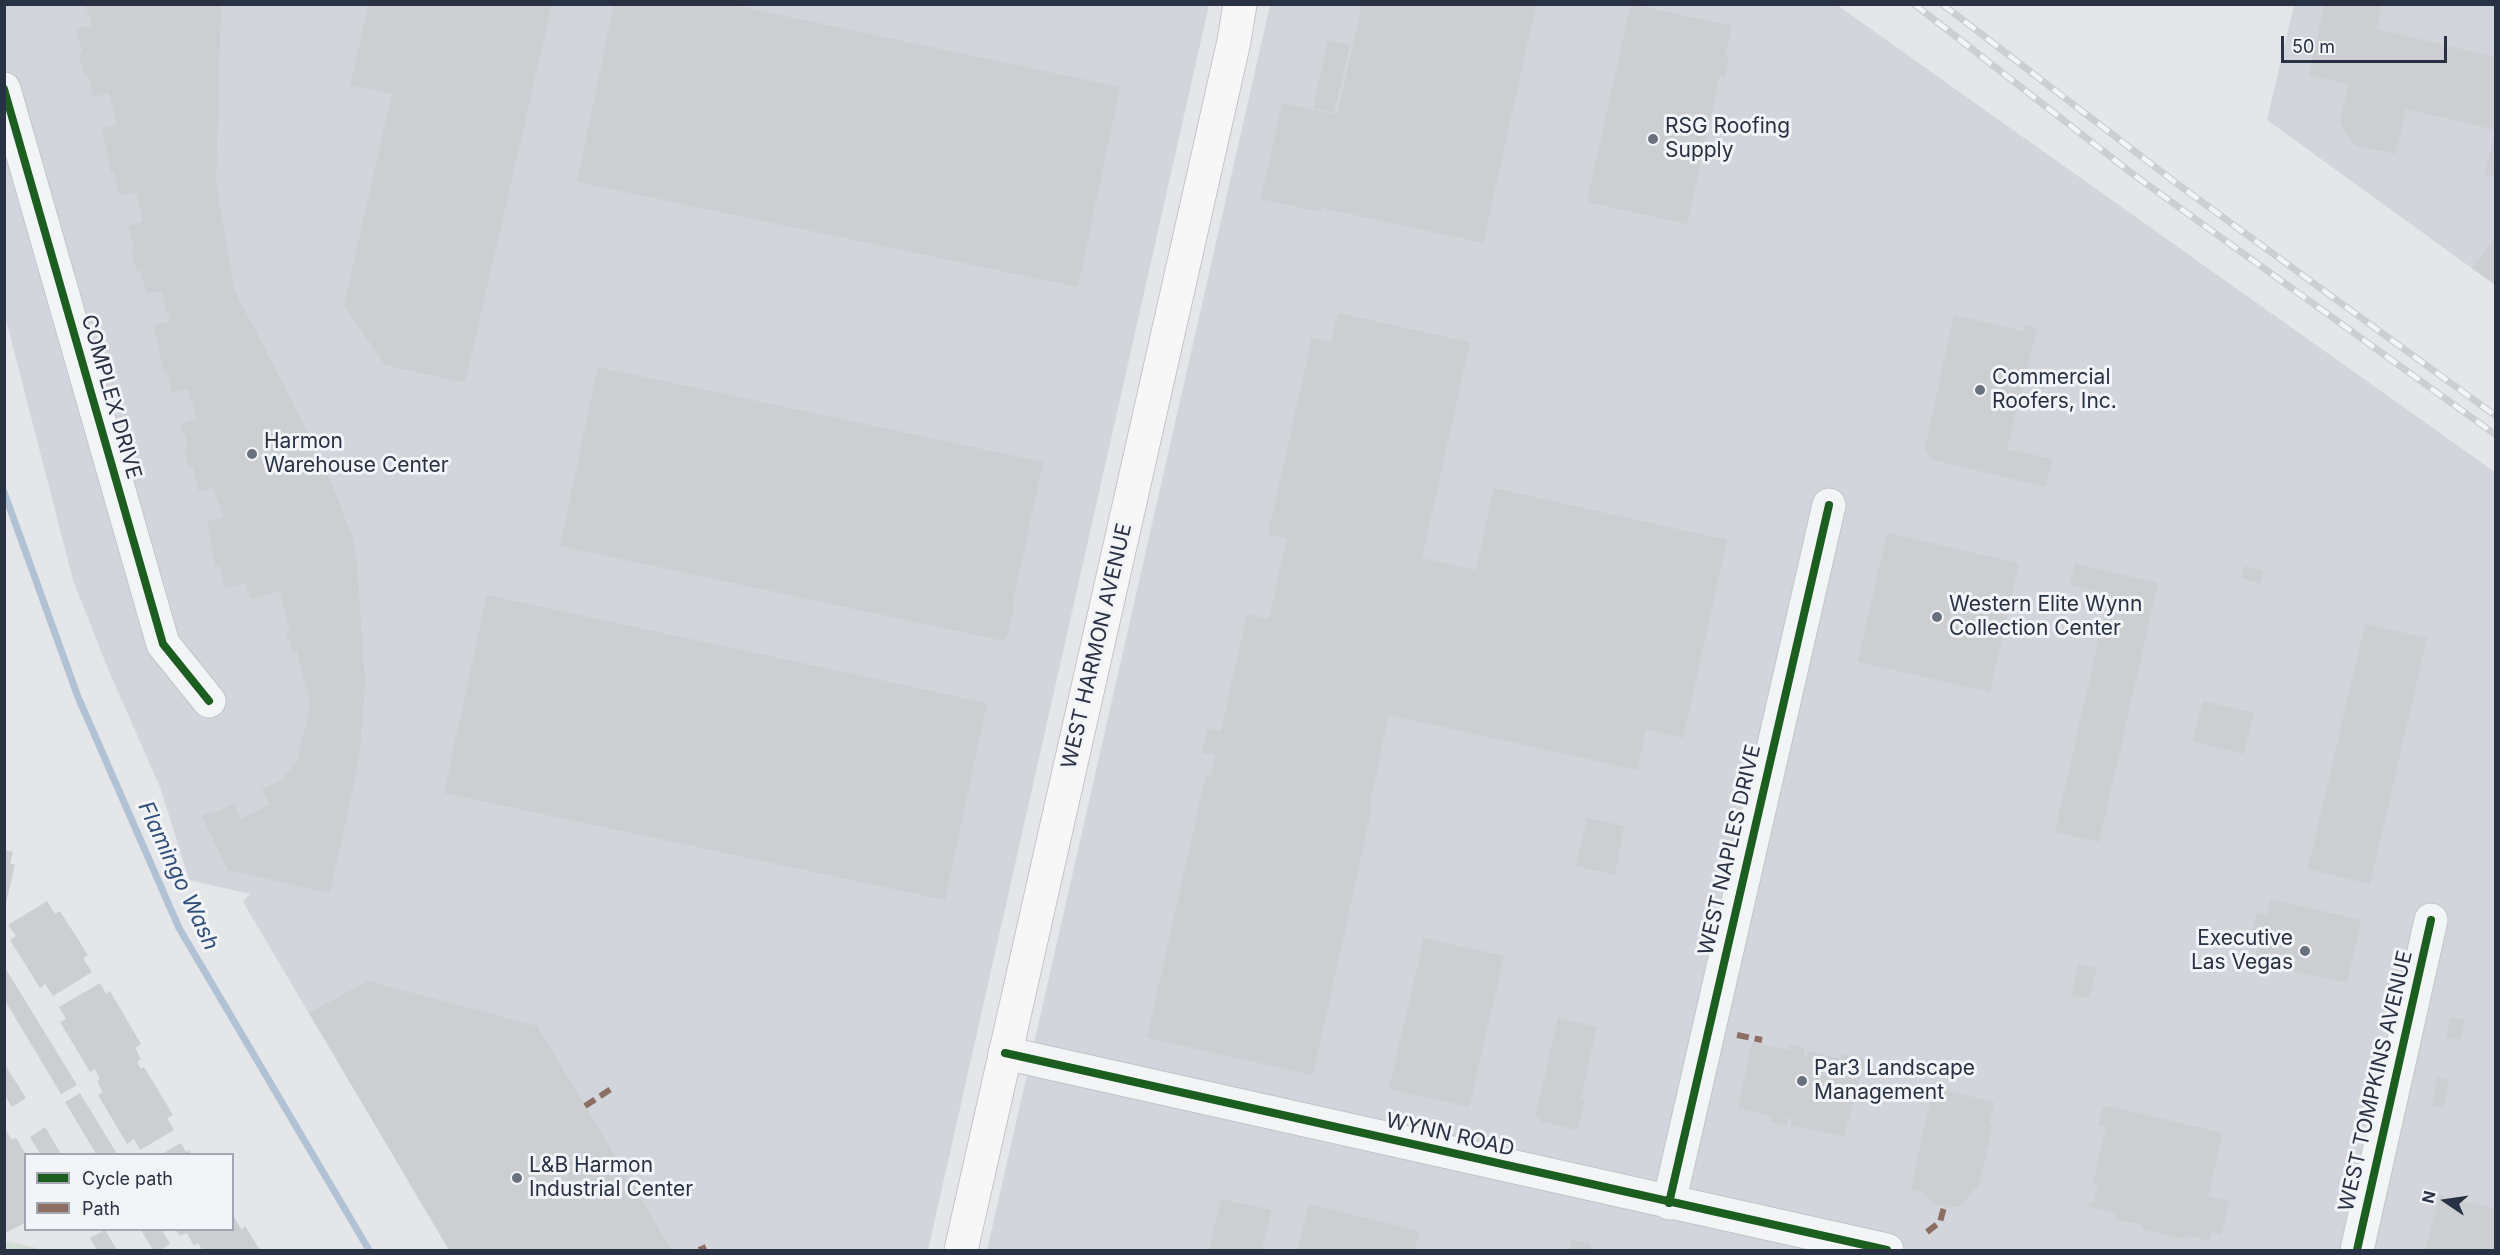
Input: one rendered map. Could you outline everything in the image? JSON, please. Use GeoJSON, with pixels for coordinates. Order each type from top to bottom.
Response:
{"type":"FeatureCollection","features":[{"type":"Feature","properties":{"kind":"main road","name":"WEST HARMON AVENUE"},"geometry":{"type":"LineString","coordinates":[[961,1251],[1234,41],[1240,4]]}},
{"type":"Feature","properties":{"kind":"main road","name":"WEST HARMON AVENUE"},"geometry":{"type":"LineString","coordinates":[[1234,41],[1253,4]]}},
{"type":"Feature","properties":{"kind":"street","name":"COMPLEX DRIVE"},"geometry":{"type":"LineString","coordinates":[[4,89],[163,644],[209,701]]}},
{"type":"Feature","properties":{"kind":"street","name":"WEST NAPLES DRIVE"},"geometry":{"type":"LineString","coordinates":[[1669,1203],[1829,505]]}},
{"type":"Feature","properties":{"kind":"street","name":"WEST TOMPKINS AVENUE"},"geometry":{"type":"LineString","coordinates":[[2356,1251],[2431,920]]}},
{"type":"Feature","properties":{"kind":"street","name":"WYNN ROAD"},"geometry":{"type":"LineString","coordinates":[[1005,1053],[1887,1251]]}},
{"type":"Feature","properties":{"kind":"shaded area"},"geometry":{"type":"Polygon","coordinates":[[[4,5],[1209,5],[928,1250],[449,1250],[243,902],[250,894],[189,880],[161,790],[106,664],[73,580],[5,316],[4,5]]]}},
{"type":"Feature","properties":{"kind":"shaded area"},"geometry":{"type":"Polygon","coordinates":[[[1270,5],[1837,5],[2495,472],[2495,1250],[987,1250],[1270,5]]]}},
{"type":"Feature","properties":{"kind":"shaded area"},"geometry":{"type":"Polygon","coordinates":[[[2294,5],[2495,5],[2495,285],[2267,120],[2294,5]]]}},
{"type":"Feature","properties":{"kind":"shaded area"},"geometry":{"type":"Polygon","coordinates":[[[5,1241],[37,1248],[37,1250],[5,1250],[5,1241]]]}},
{"type":"Feature","properties":{"kind":"building","name":"Harmon Warehouse Center"},"geometry":{"type":"Polygon","coordinates":[[[85,4],[221,4],[216,184],[234,289],[322,460],[352,536],[357,562],[365,684],[359,759],[330,893],[228,870],[202,816],[211,811],[213,814],[234,803],[241,819],[270,804],[262,789],[285,779],[283,775],[291,771],[293,763],[296,764],[311,704],[297,652],[293,653],[286,631],[290,630],[280,591],[250,599],[246,583],[225,589],[220,566],[215,567],[207,521],[223,517],[214,488],[199,491],[193,468],[189,468],[184,447],[188,447],[181,424],[197,419],[188,389],[172,393],[166,369],[163,370],[154,325],[170,321],[161,291],[147,294],[140,270],[137,272],[131,250],[135,249],[128,226],[143,222],[136,192],[120,196],[114,172],[111,173],[102,128],[117,124],[109,93],[93,97],[88,74],[84,75],[79,54],[83,53],[76,29],[92,25],[85,4]]]}},
{"type":"Feature","properties":{"kind":"building"},"geometry":{"type":"Polygon","coordinates":[[[369,4],[552,4],[465,383],[385,365],[344,305],[392,94],[350,85],[369,4]]]}},
{"type":"Feature","properties":{"kind":"building"},"geometry":{"type":"Polygon","coordinates":[[[614,4],[728,4],[1120,87],[1078,287],[577,182],[614,4]]]}},
{"type":"Feature","properties":{"kind":"building"},"geometry":{"type":"Polygon","coordinates":[[[1362,4],[1536,5],[1483,243],[1322,208],[1321,212],[1261,199],[1282,103],[1337,115],[1362,4]]]}},
{"type":"Feature","properties":{"kind":"building","name":"RSG Roofing Supply"},"geometry":{"type":"Polygon","coordinates":[[[1631,4],[1732,26],[1725,57],[1729,58],[1725,76],[1720,75],[1687,224],[1587,202],[1631,4]]]}},
{"type":"Feature","properties":{"kind":"building"},"geometry":{"type":"Polygon","coordinates":[[[2325,4],[2382,5],[2376,29],[2496,57],[2496,130],[2406,109],[2395,154],[2354,145],[2340,123],[2349,84],[2309,75],[2325,4]]]}},
{"type":"Feature","properties":{"kind":"building"},"geometry":{"type":"Polygon","coordinates":[[[1328,40],[1350,45],[1334,113],[1313,108],[1328,40]]]}},
{"type":"Feature","properties":{"kind":"building"},"geometry":{"type":"Polygon","coordinates":[[[2496,131],[2496,177],[2485,174],[2496,131]]]}},
{"type":"Feature","properties":{"kind":"building"},"geometry":{"type":"Polygon","coordinates":[[[2496,237],[2496,285],[2472,268],[2496,237]]]}},
{"type":"Feature","properties":{"kind":"building"},"geometry":{"type":"Polygon","coordinates":[[[1338,313],[1470,342],[1422,558],[1476,570],[1494,488],[1727,540],[1683,738],[1646,729],[1637,770],[1389,715],[1369,806],[1372,807],[1313,1075],[1147,1038],[1206,775],[1211,776],[1215,755],[1202,753],[1208,728],[1221,731],[1247,614],[1269,619],[1287,538],[1268,534],[1312,338],[1331,342],[1338,313]]]}},
{"type":"Feature","properties":{"kind":"building","name":"Commercial Roofers, Inc."},"geometry":{"type":"Polygon","coordinates":[[[1954,315],[2023,331],[2025,325],[2037,328],[2007,449],[2052,459],[2046,487],[1932,460],[1925,448],[1954,315]]]}},
{"type":"Feature","properties":{"kind":"building"},"geometry":{"type":"Polygon","coordinates":[[[598,367],[1043,462],[1012,606],[1014,606],[1008,635],[1004,641],[560,546],[598,367]]]}},
{"type":"Feature","properties":{"kind":"building","name":"Western Elite Wynn Collection Center"},"geometry":{"type":"Polygon","coordinates":[[[1887,533],[2019,563],[1990,692],[1858,662],[1887,533]]]}},
{"type":"Feature","properties":{"kind":"building"},"geometry":{"type":"Polygon","coordinates":[[[2075,564],[2158,583],[2099,842],[2055,832],[2109,594],[2070,585],[2075,564]]]}},
{"type":"Feature","properties":{"kind":"building"},"geometry":{"type":"Polygon","coordinates":[[[2244,566],[2263,570],[2260,583],[2241,578],[2244,566]]]}},
{"type":"Feature","properties":{"kind":"building"},"geometry":{"type":"Polygon","coordinates":[[[487,595],[987,703],[945,900],[444,793],[487,595]]]}},
{"type":"Feature","properties":{"kind":"building"},"geometry":{"type":"Polygon","coordinates":[[[2365,624],[2427,638],[2370,884],[2308,869],[2365,624]]]}},
{"type":"Feature","properties":{"kind":"building"},"geometry":{"type":"Polygon","coordinates":[[[2203,701],[2254,713],[2243,754],[2193,741],[2203,701]]]}},
{"type":"Feature","properties":{"kind":"building"},"geometry":{"type":"Polygon","coordinates":[[[1587,818],[1624,826],[1615,875],[1576,866],[1587,818]]]}},
{"type":"Feature","properties":{"kind":"building"},"geometry":{"type":"Polygon","coordinates":[[[4,850],[13,852],[10,863],[15,865],[5,907],[4,850]]]}},
{"type":"Feature","properties":{"kind":"building","name":"Executive Las Vegas"},"geometry":{"type":"Polygon","coordinates":[[[2270,899],[2361,920],[2347,983],[2254,962],[2259,940],[2251,938],[2257,913],[2267,915],[2270,899]]]}},
{"type":"Feature","properties":{"kind":"building"},"geometry":{"type":"Polygon","coordinates":[[[47,901],[55,914],[60,911],[88,955],[83,958],[92,972],[53,996],[45,984],[40,988],[10,940],[16,936],[8,925],[47,901]]]}},
{"type":"Feature","properties":{"kind":"building"},"geometry":{"type":"Polygon","coordinates":[[[1424,938],[1504,956],[1469,1107],[1389,1089],[1424,938]]]}},
{"type":"Feature","properties":{"kind":"building"},"geometry":{"type":"Polygon","coordinates":[[[2078,964],[2097,968],[2089,999],[2071,995],[2078,964]]]}},
{"type":"Feature","properties":{"kind":"building"},"geometry":{"type":"Polygon","coordinates":[[[4,966],[77,1085],[61,1094],[4,999],[4,966]]]}},
{"type":"Feature","properties":{"kind":"building","name":"L&B Harmon Industrial Center"},"geometry":{"type":"Polygon","coordinates":[[[368,981],[537,1026],[672,1250],[449,1250],[309,1013],[368,981]]]}},
{"type":"Feature","properties":{"kind":"building"},"geometry":{"type":"Polygon","coordinates":[[[100,983],[106,994],[110,991],[141,1044],[135,1048],[141,1059],[137,1062],[141,1069],[144,1067],[173,1115],[167,1118],[174,1130],[140,1150],[134,1139],[127,1144],[98,1095],[103,1092],[97,1081],[100,1079],[95,1069],[90,1072],[60,1022],[66,1019],[59,1007],[100,983]]]}},
{"type":"Feature","properties":{"kind":"building"},"geometry":{"type":"Polygon","coordinates":[[[2450,1017],[2465,1019],[2461,1040],[2446,1037],[2450,1017]]]}},
{"type":"Feature","properties":{"kind":"building"},"geometry":{"type":"Polygon","coordinates":[[[1558,1018],[1597,1027],[1581,1098],[1585,1099],[1577,1130],[1540,1121],[1540,1118],[1535,1117],[1558,1018]]]}},
{"type":"Feature","properties":{"kind":"building","name":"Par3 Landscape Management"},"geometry":{"type":"Polygon","coordinates":[[[1752,1042],[1789,1050],[1790,1045],[1805,1048],[1803,1055],[1807,1057],[1808,1051],[1841,1059],[1842,1054],[1865,1059],[1844,1137],[1791,1125],[1792,1119],[1788,1118],[1787,1126],[1770,1122],[1772,1116],[1738,1108],[1752,1042]]]}},
{"type":"Feature","properties":{"kind":"building"},"geometry":{"type":"Polygon","coordinates":[[[4,1063],[26,1098],[12,1107],[4,1094],[4,1063]]]}},
{"type":"Feature","properties":{"kind":"building"},"geometry":{"type":"Polygon","coordinates":[[[2437,1078],[2449,1080],[2443,1108],[2432,1105],[2437,1078]]]}},
{"type":"Feature","properties":{"kind":"building"},"geometry":{"type":"Polygon","coordinates":[[[1933,1087],[1994,1102],[1989,1125],[1993,1126],[1990,1137],[1987,1136],[1990,1139],[1987,1150],[1984,1149],[1987,1152],[1979,1185],[1960,1206],[1950,1208],[1933,1203],[1921,1192],[1911,1190],[1933,1087]]]}},
{"type":"Feature","properties":{"kind":"building"},"geometry":{"type":"Polygon","coordinates":[[[80,1093],[116,1153],[95,1153],[65,1102],[80,1093]]]}},
{"type":"Feature","properties":{"kind":"building"},"geometry":{"type":"Polygon","coordinates":[[[2103,1105],[2223,1133],[2208,1196],[2229,1201],[2221,1235],[2212,1232],[2210,1241],[2185,1235],[2184,1239],[2142,1229],[2143,1225],[2115,1219],[2116,1213],[2088,1207],[2089,1202],[2094,1203],[2098,1185],[2093,1184],[2106,1126],[2098,1125],[2103,1105]]]}},
{"type":"Feature","properties":{"kind":"building"},"geometry":{"type":"Polygon","coordinates":[[[45,1127],[60,1153],[39,1153],[30,1137],[45,1127]]]}},
{"type":"Feature","properties":{"kind":"building"},"geometry":{"type":"Polygon","coordinates":[[[6,1130],[12,1140],[16,1138],[25,1153],[24,1223],[4,1234],[6,1130]]]}},
{"type":"Feature","properties":{"kind":"building"},"geometry":{"type":"Polygon","coordinates":[[[181,1143],[186,1152],[189,1150],[190,1153],[164,1153],[181,1143]]]}},
{"type":"Feature","properties":{"kind":"building"},"geometry":{"type":"Polygon","coordinates":[[[2440,1195],[2496,1209],[2496,1250],[2426,1250],[2440,1195]]]}},
{"type":"Feature","properties":{"kind":"building"},"geometry":{"type":"Polygon","coordinates":[[[1221,1199],[1272,1210],[1262,1250],[1209,1250],[1221,1199]]]}},
{"type":"Feature","properties":{"kind":"building"},"geometry":{"type":"Polygon","coordinates":[[[1309,1204],[1419,1231],[1415,1250],[1298,1250],[1309,1204]]]}},
{"type":"Feature","properties":{"kind":"building"},"geometry":{"type":"Polygon","coordinates":[[[234,1217],[242,1230],[245,1226],[260,1250],[202,1250],[198,1243],[194,1246],[187,1233],[180,1236],[177,1231],[234,1231],[234,1217]]]}},
{"type":"Feature","properties":{"kind":"building"},"geometry":{"type":"Polygon","coordinates":[[[106,1231],[117,1250],[97,1250],[90,1238],[106,1231]]]}},
{"type":"Feature","properties":{"kind":"building"},"geometry":{"type":"Polygon","coordinates":[[[142,1231],[163,1231],[170,1244],[160,1250],[153,1250],[142,1231]]]}},
{"type":"Feature","properties":{"kind":"building"},"geometry":{"type":"Polygon","coordinates":[[[1572,1240],[1591,1244],[1590,1250],[1570,1250],[1572,1240]]]}},
{"type":"Feature","properties":{"kind":"waterway","name":"Flamingo Wash"},"geometry":{"type":"LineString","coordinates":[[4,492],[78,697],[179,928],[369,1250]]}},
{"type":"Feature","properties":{"kind":"railway"},"geometry":{"type":"LineString","coordinates":[[1914,4],[2134,175],[2496,435]]}},
{"type":"Feature","properties":{"kind":"railway"},"geometry":{"type":"LineString","coordinates":[[1942,4],[2176,183],[2496,416]]}},
{"type":"Feature","properties":{"kind":"marked path"},"geometry":{"type":"LineString","coordinates":[[1737,1035],[1762,1040]]}},
{"type":"Feature","properties":{"kind":"marked path"},"geometry":{"type":"LineString","coordinates":[[585,1106],[614,1087]]}},
{"type":"Feature","properties":{"kind":"marked path"},"geometry":{"type":"LineString","coordinates":[[1927,1232],[1940,1222],[1944,1207]]}},
{"type":"Feature","properties":{"kind":"marked path"},"geometry":{"type":"LineString","coordinates":[[699,1250],[706,1247]]}},
{"type":"Feature","properties":{"kind":"cycle path"},"geometry":{"type":"LineString","coordinates":[[4,89],[163,644],[209,701]]}},
{"type":"Feature","properties":{"kind":"cycle path"},"geometry":{"type":"LineString","coordinates":[[1669,1203],[1829,505]]}},
{"type":"Feature","properties":{"kind":"cycle path"},"geometry":{"type":"LineString","coordinates":[[2357,1250],[2431,920]]}},
{"type":"Feature","properties":{"kind":"cycle path"},"geometry":{"type":"LineString","coordinates":[[1005,1053],[1887,1250]]}},
{"type":"Feature","properties":{"kind":"place","name":"RSG Roofing Supply"},"geometry":{"type":"Point","coordinates":[1653,139]}},
{"type":"Feature","properties":{"kind":"place","name":"Commercial Roofers, Inc."},"geometry":{"type":"Point","coordinates":[1980,390]}},
{"type":"Feature","properties":{"kind":"place","name":"Harmon Warehouse Center"},"geometry":{"type":"Point","coordinates":[252,454]}},
{"type":"Feature","properties":{"kind":"place","name":"Western Elite Wynn Collection Center"},"geometry":{"type":"Point","coordinates":[1937,617]}},
{"type":"Feature","properties":{"kind":"place","name":"Executive Las Vegas"},"geometry":{"type":"Point","coordinates":[2305,951]}},
{"type":"Feature","properties":{"kind":"place","name":"Par3 Landscape Management"},"geometry":{"type":"Point","coordinates":[1802,1081]}},
{"type":"Feature","properties":{"kind":"place","name":"L&B Harmon Industrial Center"},"geometry":{"type":"Point","coordinates":[517,1178]}}]}
